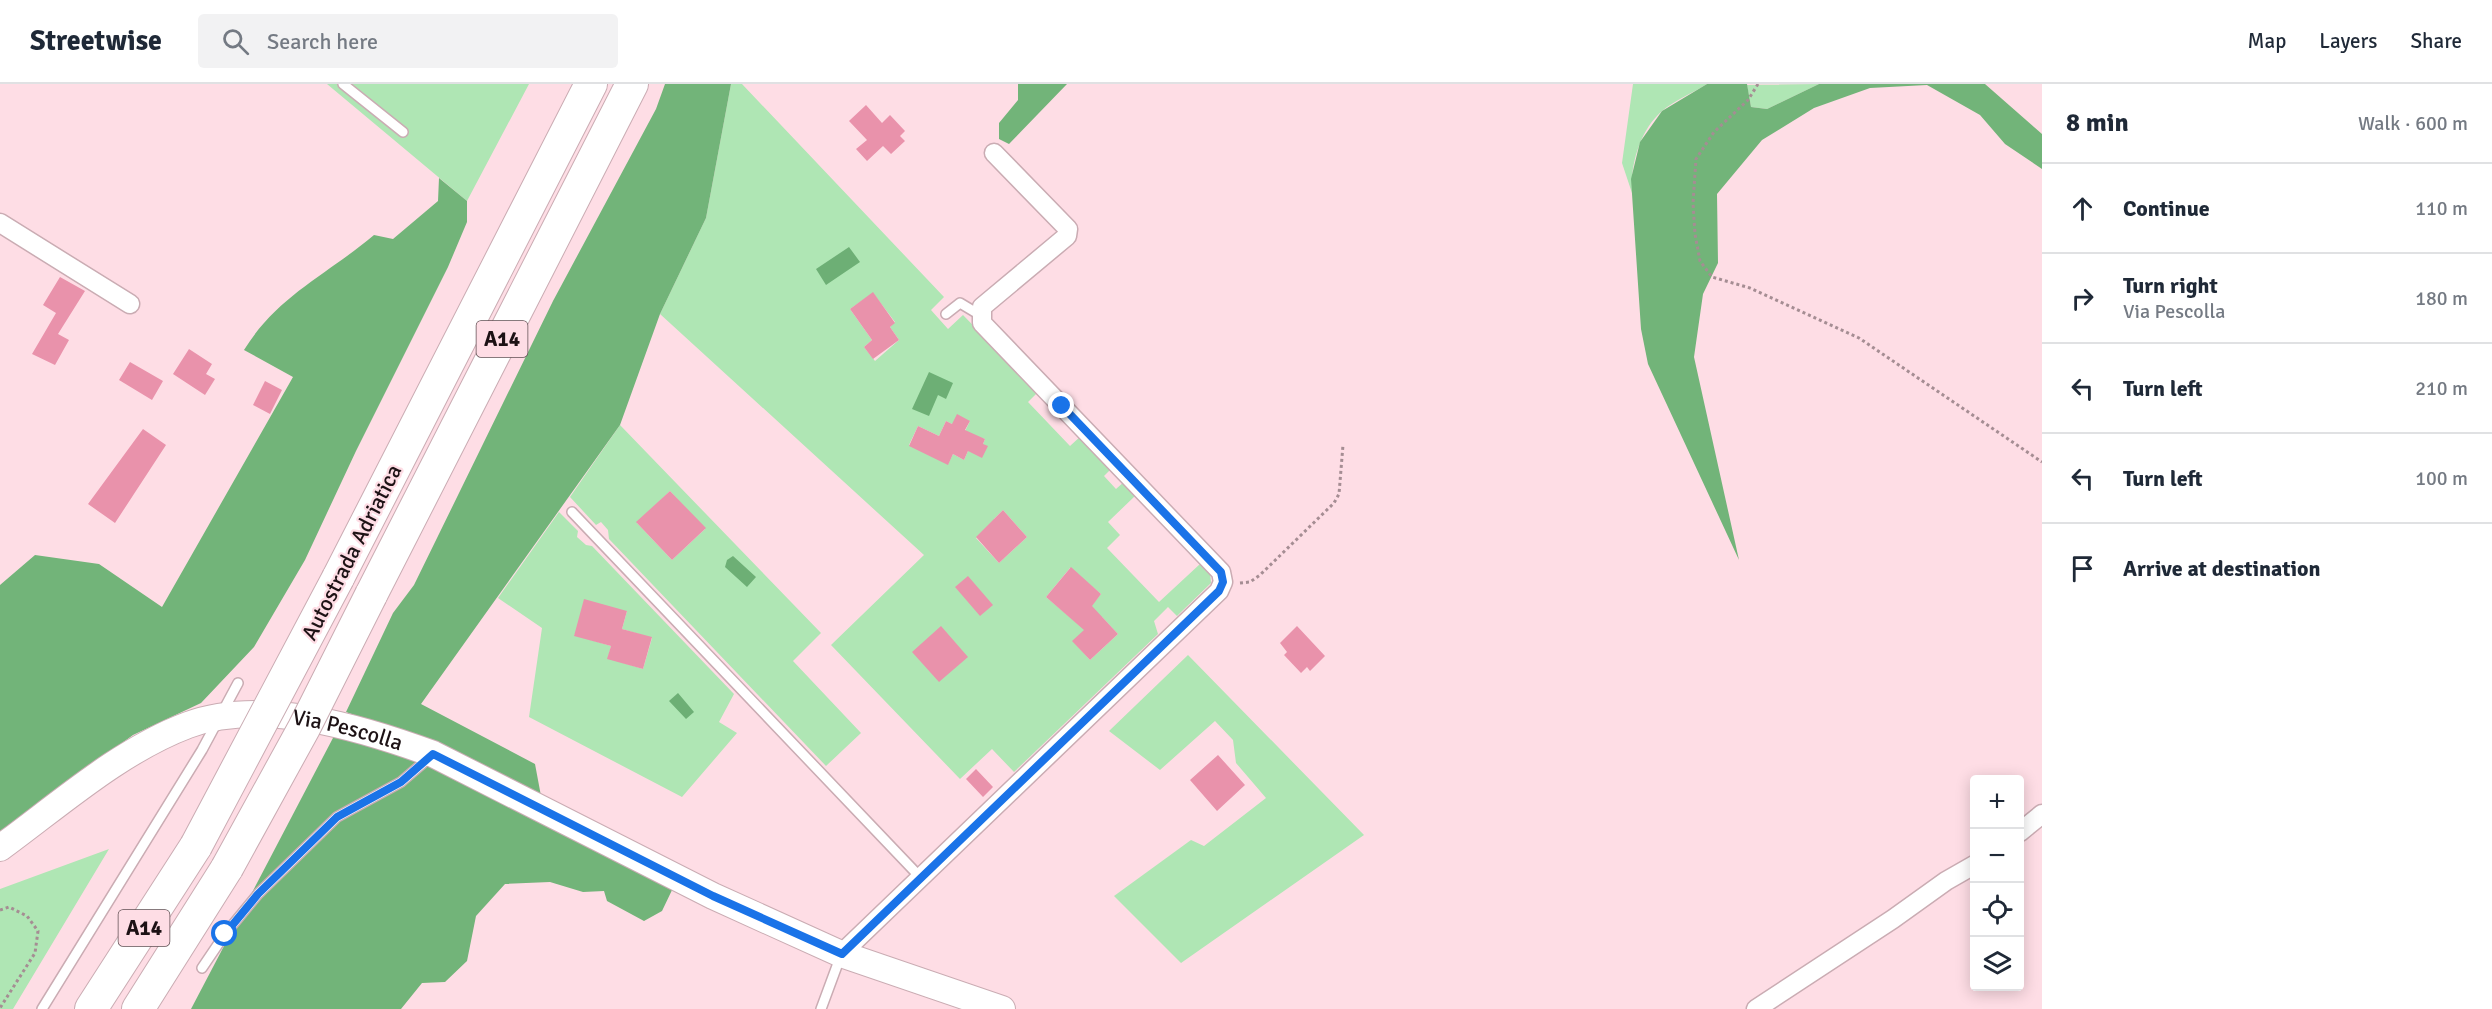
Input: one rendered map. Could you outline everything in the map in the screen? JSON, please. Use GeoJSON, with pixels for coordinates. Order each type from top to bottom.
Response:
{"type":"FeatureCollection","features":[{"type":"Feature","properties":{"kind":"highway","name":"Autostrada Adriatica"},"geometry":{"type":"LineString","coordinates":[[91,1009],[196,846],[338,578],[591,84]]}},
{"type":"Feature","properties":{"kind":"highway","name":"Autostrada Adriatica"},"geometry":{"type":"LineString","coordinates":[[138,1009],[227,868],[304,728],[632,84]]}},
{"type":"Feature","properties":{"kind":"street"},"geometry":{"type":"LineString","coordinates":[[842,954],[1219,591],[1223,582],[1221,572],[982,322],[980,315],[982,307],[1067,236],[1068,229],[994,153]]}},
{"type":"Feature","properties":{"kind":"street"},"geometry":{"type":"LineString","coordinates":[[0,223],[130,304]]}},
{"type":"Feature","properties":{"kind":"street","name":"Via Pescolla"},"geometry":{"type":"LineString","coordinates":[[0,848],[101,775],[146,746],[189,725],[235,715],[288,717],[340,724],[385,736],[433,754],[713,896],[842,954],[1002,1009]]}},
{"type":"Feature","properties":{"kind":"street"},"geometry":{"type":"LineString","coordinates":[[2023,829],[2042,814]]}},
{"type":"Feature","properties":{"kind":"street"},"geometry":{"type":"LineString","coordinates":[[1759,1008],[1946,880],[1970,867]]}},
{"type":"Feature","properties":{"kind":"lane"},"geometry":{"type":"LineString","coordinates":[[343,84],[402,132]]}},
{"type":"Feature","properties":{"kind":"lane"},"geometry":{"type":"LineString","coordinates":[[946,314],[960,303],[980,315]]}},
{"type":"Feature","properties":{"kind":"lane"},"geometry":{"type":"LineString","coordinates":[[572,512],[921,878]]}},
{"type":"Feature","properties":{"kind":"lane"},"geometry":{"type":"LineString","coordinates":[[42,1009],[202,750],[238,683]]}},
{"type":"Feature","properties":{"kind":"lane"},"geometry":{"type":"LineString","coordinates":[[202,968],[225,934],[258,894],[337,817],[401,782],[433,754]]}},
{"type":"Feature","properties":{"kind":"lane"},"geometry":{"type":"LineString","coordinates":[[821,1009],[842,954]]}},
{"type":"Feature","properties":{"kind":"path"},"geometry":{"type":"LineString","coordinates":[[1758,84],[1748,100],[1714,132],[1696,159],[1692,203],[1695,234],[1700,261],[1712,277],[1750,288],[1859,338],[2042,462]]}},
{"type":"Feature","properties":{"kind":"path"},"geometry":{"type":"LineString","coordinates":[[1223,582],[1250,582],[1260,575],[1334,503],[1339,494],[1343,445]]}},
{"type":"Feature","properties":{"kind":"path"},"geometry":{"type":"LineString","coordinates":[[0,910],[9,907],[27,916],[38,931],[35,953],[0,1008]]}},
{"type":"Feature","properties":{"kind":"shaded area"},"geometry":{"type":"Polygon","coordinates":[[[327,84],[529,84],[467,201],[327,84]]]}},
{"type":"Feature","properties":{"kind":"shaded area"},"geometry":{"type":"Polygon","coordinates":[[[665,84],[731,84],[706,218],[660,314],[620,425],[421,704],[535,764],[541,796],[438,745],[346,712],[393,613],[414,585],[553,301],[656,109],[665,84]]]}},
{"type":"Feature","properties":{"kind":"shaded area"},"geometry":{"type":"Polygon","coordinates":[[[731,84],[742,84],[944,297],[931,310],[948,329],[963,315],[1038,392],[1028,402],[1070,446],[1082,435],[1112,468],[1104,476],[1116,489],[1125,481],[1210,570],[1211,583],[1177,616],[1168,607],[1154,621],[1158,634],[1014,772],[992,749],[960,779],[831,645],[924,555],[660,314],[706,218],[731,84]],[[873,293],[850,309],[872,340],[864,347],[875,361],[899,340],[890,327],[895,322],[873,293]],[[946,421],[939,436],[918,426],[909,445],[948,464],[953,454],[964,460],[968,451],[983,444],[985,439],[964,433],[970,421],[952,424],[946,421]],[[1135,496],[1108,522],[1120,535],[1107,548],[1159,602],[1200,564],[1135,496]],[[1003,510],[994,519],[1006,533],[986,528],[976,538],[999,563],[1027,537],[1003,510]],[[1070,568],[1046,597],[1077,623],[1101,594],[1070,568]],[[1102,617],[1073,641],[1090,660],[1118,634],[1102,617]]]}},
{"type":"Feature","properties":{"kind":"shaded area"},"geometry":{"type":"Polygon","coordinates":[[[1018,84],[1067,84],[1009,144],[999,139],[999,123],[1018,100],[1018,84]]]}},
{"type":"Feature","properties":{"kind":"shaded area"},"geometry":{"type":"Polygon","coordinates":[[[1633,84],[1707,84],[1667,107],[1654,119],[1638,149],[1633,171],[1632,193],[1622,163],[1633,84]]]}},
{"type":"Feature","properties":{"kind":"shaded area"},"geometry":{"type":"Polygon","coordinates":[[[1707,84],[1747,84],[1751,107],[1767,109],[1819,84],[1985,84],[2042,134],[2042,169],[2005,144],[1980,115],[1927,85],[1870,88],[1814,108],[1762,140],[1717,194],[1718,263],[1703,294],[1694,357],[1739,560],[1648,364],[1641,329],[1631,179],[1640,142],[1662,111],[1707,84]]]}},
{"type":"Feature","properties":{"kind":"shaded area"},"geometry":{"type":"Polygon","coordinates":[[[1819,84],[1767,109],[1751,107],[1747,85],[1819,84]]]}},
{"type":"Feature","properties":{"kind":"shaded area"},"geometry":{"type":"Polygon","coordinates":[[[439,178],[467,201],[467,222],[448,267],[356,451],[305,560],[254,647],[201,703],[133,735],[0,833],[0,585],[35,555],[99,564],[162,607],[293,377],[244,350],[272,315],[304,287],[374,235],[393,239],[438,201],[439,178]]]}},
{"type":"Feature","properties":{"kind":"shaded area"},"geometry":{"type":"Polygon","coordinates":[[[849,247],[860,262],[826,285],[816,269],[849,247]]]}},
{"type":"Feature","properties":{"kind":"shaded area"},"geometry":{"type":"Polygon","coordinates":[[[929,372],[953,383],[946,399],[938,395],[929,416],[912,409],[929,372]]]}},
{"type":"Feature","properties":{"kind":"shaded area"},"geometry":{"type":"Polygon","coordinates":[[[620,425],[821,633],[793,661],[861,733],[826,766],[609,539],[608,530],[601,522],[596,525],[570,497],[620,425]],[[670,491],[637,523],[672,560],[705,529],[670,491]]]}},
{"type":"Feature","properties":{"kind":"shaded area"},"geometry":{"type":"Polygon","coordinates":[[[559,512],[578,531],[577,537],[586,545],[592,546],[734,694],[719,722],[737,733],[682,797],[529,717],[542,628],[498,598],[559,512]],[[627,611],[574,635],[611,646],[608,658],[643,669],[652,638],[622,629],[627,611]]]}},
{"type":"Feature","properties":{"kind":"shaded area"},"geometry":{"type":"Polygon","coordinates":[[[733,556],[756,577],[747,587],[725,567],[727,560],[733,556]]]}},
{"type":"Feature","properties":{"kind":"shaded area"},"geometry":{"type":"Polygon","coordinates":[[[1188,655],[1364,835],[1181,963],[1114,896],[1191,840],[1204,846],[1266,798],[1236,763],[1233,740],[1215,721],[1160,770],[1109,731],[1188,655]]]}},
{"type":"Feature","properties":{"kind":"shaded area"},"geometry":{"type":"Polygon","coordinates":[[[678,693],[694,712],[686,719],[669,701],[678,693]]]}},
{"type":"Feature","properties":{"kind":"shaded area"},"geometry":{"type":"Polygon","coordinates":[[[334,736],[404,753],[673,888],[662,911],[644,921],[607,901],[604,891],[583,892],[550,882],[505,884],[476,916],[467,961],[445,982],[422,983],[401,1009],[191,1009],[334,736]]]}},
{"type":"Feature","properties":{"kind":"shaded area"},"geometry":{"type":"Polygon","coordinates":[[[109,849],[13,1009],[0,1009],[0,889],[109,849]]]}},
{"type":"Feature","properties":{"kind":"building"},"geometry":{"type":"Polygon","coordinates":[[[866,105],[882,123],[890,115],[905,131],[900,136],[905,141],[891,154],[883,146],[867,161],[856,149],[867,140],[849,121],[866,105]]]}},
{"type":"Feature","properties":{"kind":"building"},"geometry":{"type":"Polygon","coordinates":[[[60,277],[85,291],[58,334],[69,340],[55,365],[32,354],[56,313],[43,305],[60,277]]]}},
{"type":"Feature","properties":{"kind":"building"},"geometry":{"type":"Polygon","coordinates":[[[873,292],[895,323],[890,327],[899,340],[873,359],[864,347],[872,340],[850,309],[873,292]]]}},
{"type":"Feature","properties":{"kind":"building"},"geometry":{"type":"Polygon","coordinates":[[[189,349],[212,364],[206,374],[215,379],[205,395],[173,374],[189,349]]]}},
{"type":"Feature","properties":{"kind":"building"},"geometry":{"type":"Polygon","coordinates":[[[130,362],[163,381],[152,400],[119,380],[130,362]]]}},
{"type":"Feature","properties":{"kind":"building"},"geometry":{"type":"Polygon","coordinates":[[[265,381],[282,390],[270,414],[253,405],[265,381]]]}},
{"type":"Feature","properties":{"kind":"building"},"geometry":{"type":"Polygon","coordinates":[[[957,414],[970,421],[965,430],[985,439],[983,444],[988,446],[982,458],[968,451],[964,460],[953,454],[948,465],[909,446],[918,426],[939,436],[946,421],[952,424],[957,414]]]}},
{"type":"Feature","properties":{"kind":"building"},"geometry":{"type":"Polygon","coordinates":[[[143,429],[166,445],[115,523],[88,504],[143,429]]]}},
{"type":"Feature","properties":{"kind":"building"},"geometry":{"type":"Polygon","coordinates":[[[670,491],[706,528],[672,560],[636,522],[670,491]]]}},
{"type":"Feature","properties":{"kind":"building"},"geometry":{"type":"Polygon","coordinates":[[[1003,510],[1027,537],[999,563],[976,537],[1003,510]]]}},
{"type":"Feature","properties":{"kind":"building"},"geometry":{"type":"Polygon","coordinates":[[[1071,567],[1101,594],[1092,606],[1118,634],[1090,660],[1072,641],[1084,630],[1046,597],[1071,567]]]}},
{"type":"Feature","properties":{"kind":"building"},"geometry":{"type":"Polygon","coordinates":[[[968,576],[993,605],[980,616],[955,587],[968,576]]]}},
{"type":"Feature","properties":{"kind":"building"},"geometry":{"type":"Polygon","coordinates":[[[584,599],[627,611],[622,629],[652,637],[643,669],[607,659],[611,646],[574,636],[584,599]]]}},
{"type":"Feature","properties":{"kind":"building"},"geometry":{"type":"Polygon","coordinates":[[[941,626],[968,657],[939,682],[912,652],[941,626]]]}},
{"type":"Feature","properties":{"kind":"building"},"geometry":{"type":"Polygon","coordinates":[[[1297,626],[1325,656],[1310,671],[1307,667],[1301,673],[1284,655],[1287,652],[1280,643],[1297,626]]]}},
{"type":"Feature","properties":{"kind":"building"},"geometry":{"type":"Polygon","coordinates":[[[1218,755],[1245,785],[1217,811],[1190,780],[1218,755]]]}},
{"type":"Feature","properties":{"kind":"building"},"geometry":{"type":"Polygon","coordinates":[[[976,769],[993,787],[983,797],[966,779],[976,769]]]}},
{"type":"Feature","properties":{"kind":"route"},"geometry":{"type":"LineString","coordinates":[[225,934],[258,894],[337,817],[401,782],[433,754],[713,896],[842,954],[1219,591],[1223,582],[1221,572],[1062,406]]}}]}
